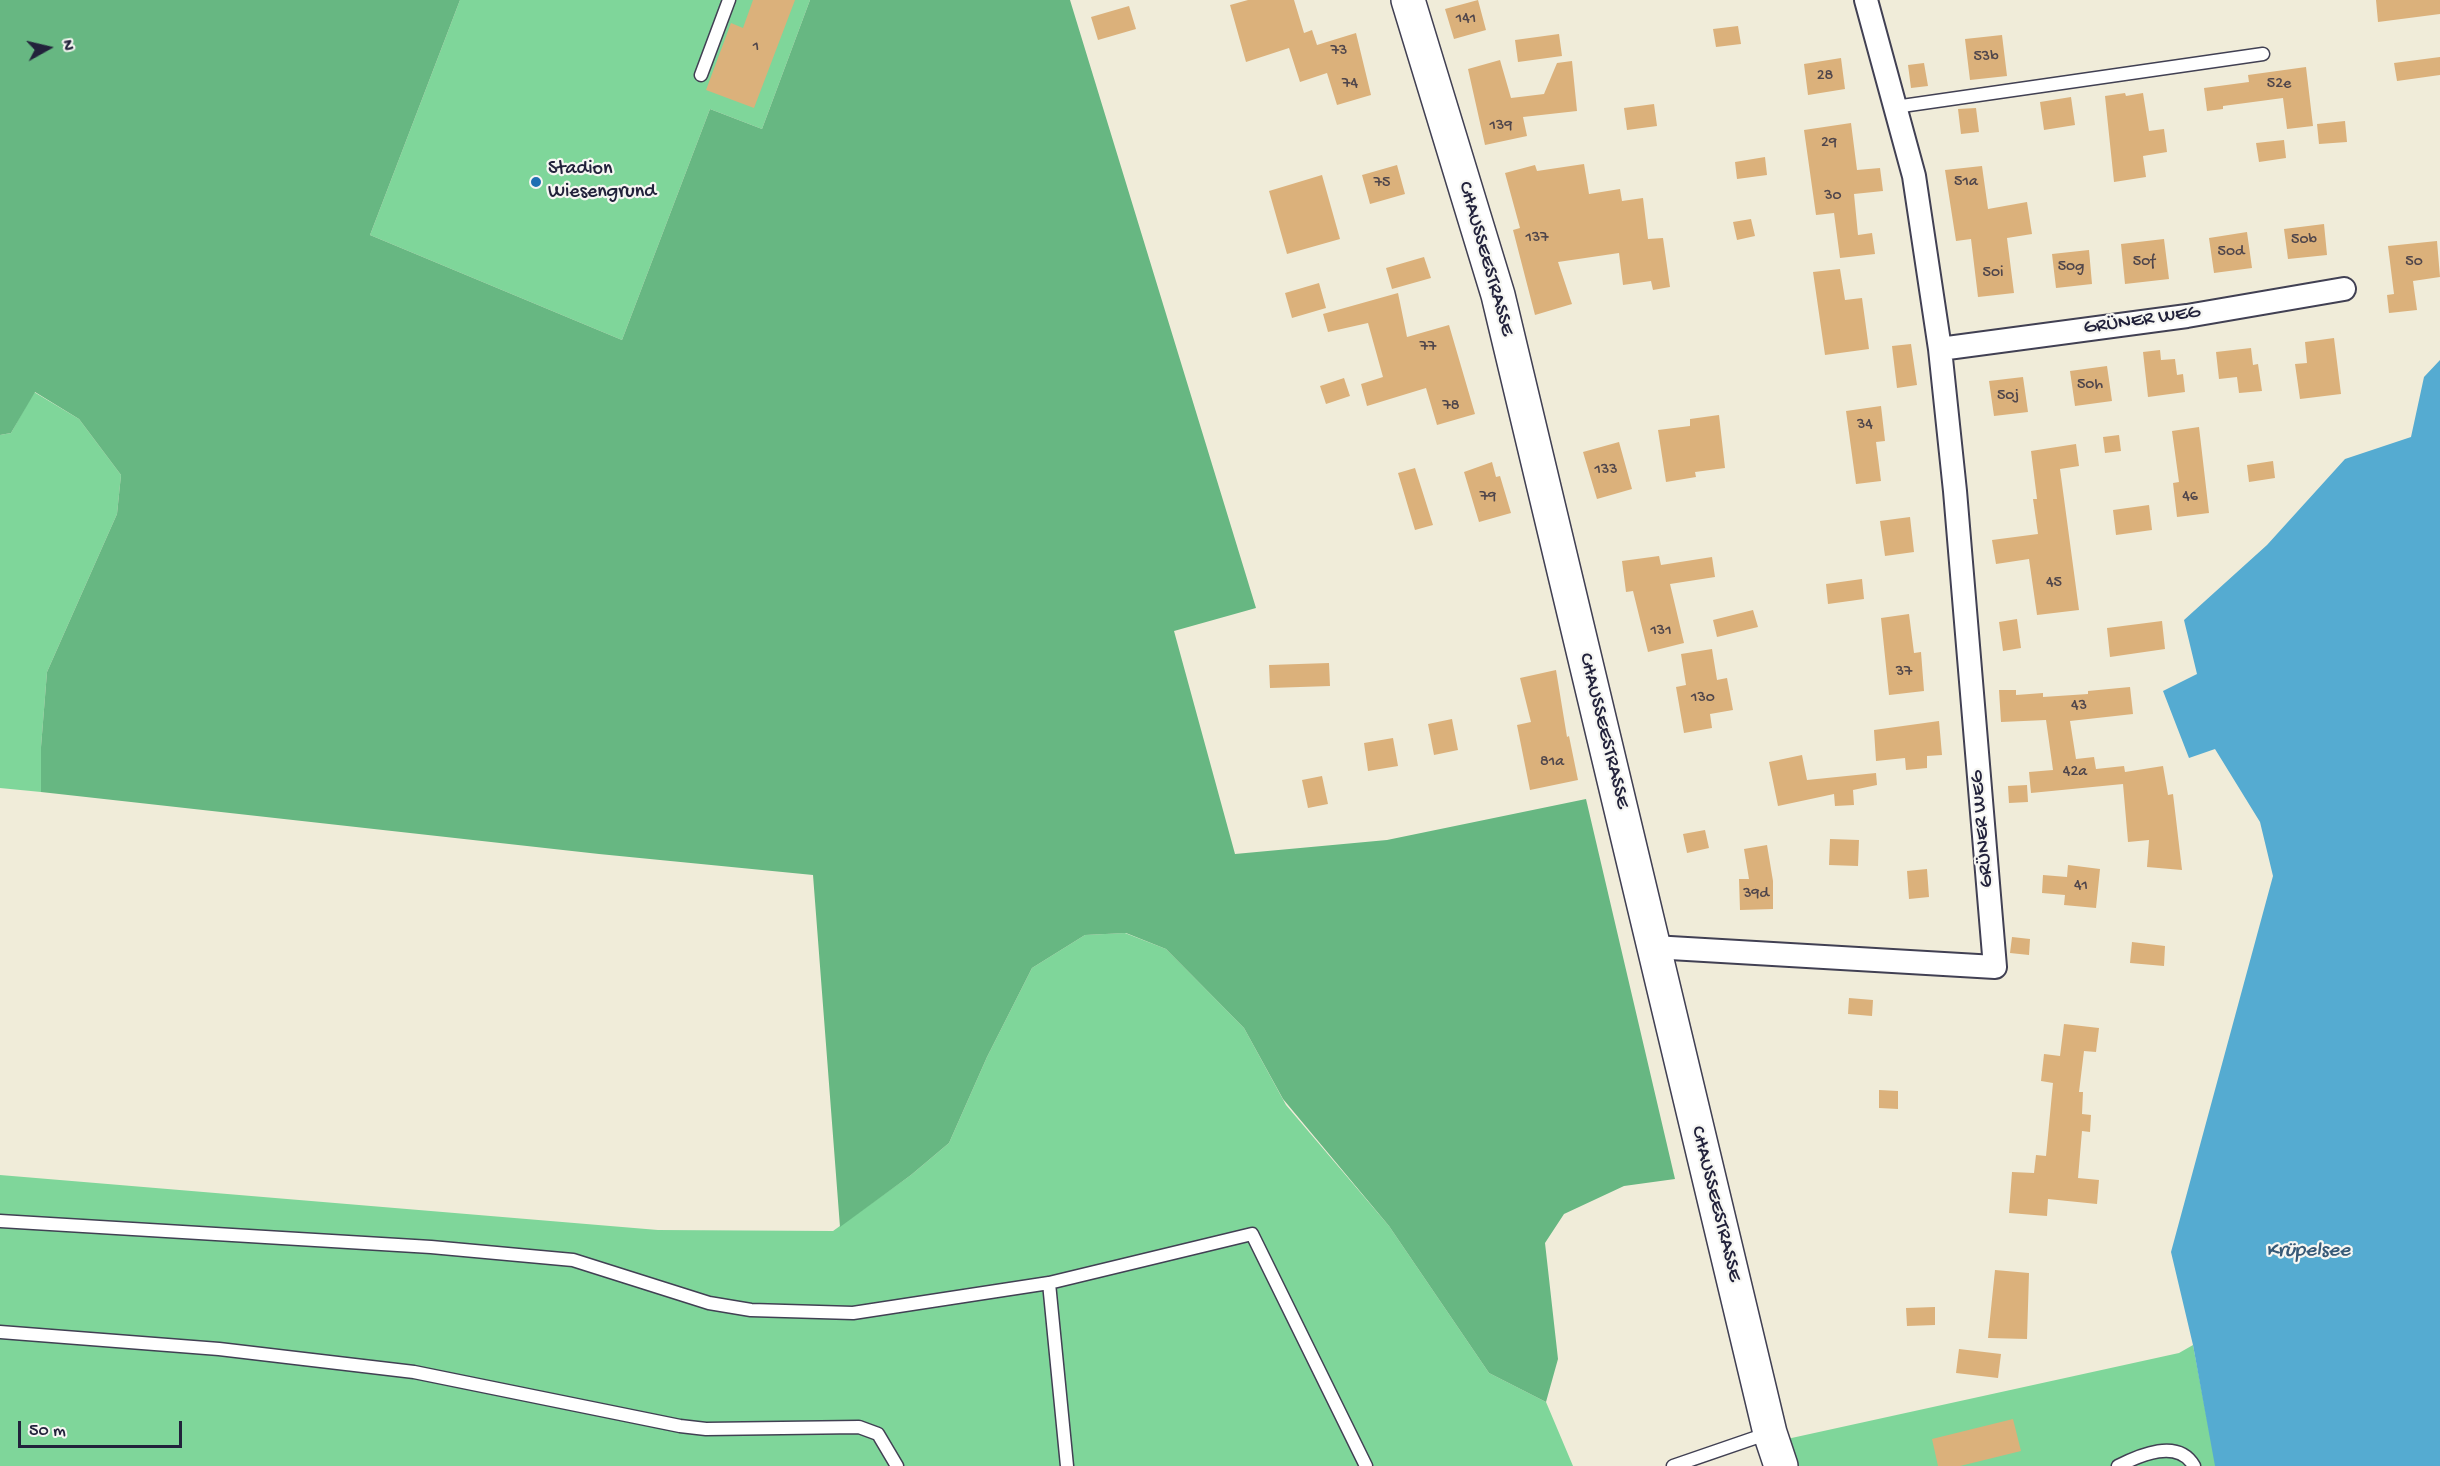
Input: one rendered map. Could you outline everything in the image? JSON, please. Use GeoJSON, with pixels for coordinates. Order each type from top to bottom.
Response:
{"type":"FeatureCollection","features":[{"type":"Feature","properties":{"kind":"main road","name":"CHAUSSEESTRASSE"},"geometry":{"type":"LineString","coordinates":[[1408,0],[1498,295],[1770,1433],[1780,1466]]}},
{"type":"Feature","properties":{"kind":"street","name":"GRÜNER WEG"},"geometry":{"type":"LineString","coordinates":[[1653,947],[1995,967],[1955,491],[1940,349],[1914,176],[1866,0]]}},
{"type":"Feature","properties":{"kind":"street","name":"GRÜNER WEG"},"geometry":{"type":"LineString","coordinates":[[1940,349],[2187,316],[2344,289]]}},
{"type":"Feature","properties":{"kind":"lane"},"geometry":{"type":"LineString","coordinates":[[700,75],[729,0]]}},
{"type":"Feature","properties":{"kind":"lane"},"geometry":{"type":"LineString","coordinates":[[1895,107],[2264,54]]}},
{"type":"Feature","properties":{"kind":"lane"},"geometry":{"type":"LineString","coordinates":[[0,1221],[431,1247],[573,1260],[708,1303],[751,1310],[853,1313],[1049,1283],[1252,1234],[1366,1466]]}},
{"type":"Feature","properties":{"kind":"lane"},"geometry":{"type":"LineString","coordinates":[[1049,1283],[1066,1466]]}},
{"type":"Feature","properties":{"kind":"lane"},"geometry":{"type":"LineString","coordinates":[[0,1332],[219,1349],[414,1372],[680,1426],[706,1429],[859,1427],[878,1434],[897,1466]]}},
{"type":"Feature","properties":{"kind":"lane"},"geometry":{"type":"LineString","coordinates":[[1673,1466],[1770,1433]]}},
{"type":"Feature","properties":{"kind":"lane"},"geometry":{"type":"LineString","coordinates":[[2118,1466],[2136,1457],[2167,1450],[2187,1456],[2194,1466]]}},
{"type":"Feature","properties":{"kind":"green space"},"geometry":{"type":"Polygon","coordinates":[[[0,0],[460,0],[370,235],[622,340],[710,109],[762,129],[810,0],[1070,0],[1256,608],[1174,631],[1235,854],[1387,840],[1586,799],[1675,1179],[1624,1186],[1564,1214],[1545,1243],[1558,1359],[1546,1402],[1489,1373],[1389,1226],[1283,1099],[1244,1028],[1166,949],[1126,933],[1085,935],[1032,968],[987,1057],[949,1143],[911,1175],[840,1227],[813,875],[599,854],[41,792],[41,747],[47,672],[117,514],[121,475],[79,419],[35,392],[11,433],[0,435],[0,0]]]}},
{"type":"Feature","properties":{"kind":"green space","name":"Stadion Wiesengrund"},"geometry":{"type":"Polygon","coordinates":[[[460,0],[810,0],[762,129],[710,109],[622,340],[370,235],[460,0]]]}},
{"type":"Feature","properties":{"kind":"green space"},"geometry":{"type":"Polygon","coordinates":[[[34,392],[79,419],[121,475],[117,514],[47,672],[41,747],[41,792],[0,788],[0,435],[11,433],[34,392]]]}},
{"type":"Feature","properties":{"kind":"green space"},"geometry":{"type":"Polygon","coordinates":[[[1125,933],[1166,949],[1244,1028],[1286,1105],[1389,1226],[1489,1373],[1546,1402],[1573,1466],[0,1466],[0,1175],[658,1230],[833,1231],[911,1175],[949,1143],[987,1057],[1032,968],[1085,935],[1125,933]]]}},
{"type":"Feature","properties":{"kind":"green space"},"geometry":{"type":"Polygon","coordinates":[[[2193,1345],[2216,1466],[1795,1466],[1787,1439],[2179,1353],[2193,1345]]]}},
{"type":"Feature","properties":{"kind":"water","name":"Krüpelsee"},"geometry":{"type":"Polygon","coordinates":[[[2440,360],[2440,1466],[2215,1466],[2193,1345],[2171,1252],[2273,876],[2260,822],[2215,749],[2189,758],[2163,691],[2197,674],[2184,620],[2267,545],[2345,459],[2411,437],[2424,377],[2440,360]]]}},
{"type":"Feature","properties":{"kind":"building"},"geometry":{"type":"Polygon","coordinates":[[[753,0],[795,0],[754,108],[706,90],[731,23],[743,28],[753,0]]]}},
{"type":"Feature","properties":{"kind":"building"},"geometry":{"type":"Polygon","coordinates":[[[1248,0],[1294,0],[1304,33],[1312,30],[1317,45],[1356,33],[1371,95],[1337,105],[1327,73],[1300,82],[1289,48],[1246,62],[1230,5],[1248,0]]]}},
{"type":"Feature","properties":{"kind":"building"},"geometry":{"type":"Polygon","coordinates":[[[1478,0],[1486,30],[1454,39],[1445,9],[1478,0]]]}},
{"type":"Feature","properties":{"kind":"building"},"geometry":{"type":"Polygon","coordinates":[[[2376,0],[2440,0],[2440,14],[2378,22],[2376,0]]]}},
{"type":"Feature","properties":{"kind":"building"},"geometry":{"type":"Polygon","coordinates":[[[1129,6],[1136,29],[1098,40],[1091,17],[1129,6]]]}},
{"type":"Feature","properties":{"kind":"building"},"geometry":{"type":"Polygon","coordinates":[[[1738,26],[1741,44],[1716,47],[1713,29],[1738,26]]]}},
{"type":"Feature","properties":{"kind":"building"},"geometry":{"type":"Polygon","coordinates":[[[1559,34],[1562,56],[1518,62],[1515,40],[1559,34]]]}},
{"type":"Feature","properties":{"kind":"building"},"geometry":{"type":"Polygon","coordinates":[[[2002,35],[2007,76],[1970,80],[1965,39],[2002,35]]]}},
{"type":"Feature","properties":{"kind":"building"},"geometry":{"type":"Polygon","coordinates":[[[2440,57],[2440,75],[2397,81],[2394,63],[2440,57]]]}},
{"type":"Feature","properties":{"kind":"building"},"geometry":{"type":"Polygon","coordinates":[[[1841,58],[1845,89],[1808,95],[1804,64],[1841,58]]]}},
{"type":"Feature","properties":{"kind":"building"},"geometry":{"type":"Polygon","coordinates":[[[1500,60],[1511,98],[1544,94],[1557,63],[1572,61],[1577,111],[1523,117],[1527,136],[1485,145],[1468,69],[1500,60]]]}},
{"type":"Feature","properties":{"kind":"building"},"geometry":{"type":"Polygon","coordinates":[[[1924,63],[1928,86],[1911,88],[1908,65],[1924,63]]]}},
{"type":"Feature","properties":{"kind":"building"},"geometry":{"type":"Polygon","coordinates":[[[2306,67],[2313,126],[2287,129],[2283,98],[2223,106],[2223,109],[2207,111],[2204,88],[2249,82],[2248,75],[2306,67]]]}},
{"type":"Feature","properties":{"kind":"building"},"geometry":{"type":"Polygon","coordinates":[[[2125,93],[2126,96],[2143,93],[2149,131],[2164,129],[2167,152],[2143,156],[2146,177],[2114,182],[2105,96],[2125,93]]]}},
{"type":"Feature","properties":{"kind":"building"},"geometry":{"type":"Polygon","coordinates":[[[2071,97],[2075,125],[2044,130],[2040,102],[2071,97]]]}},
{"type":"Feature","properties":{"kind":"building"},"geometry":{"type":"Polygon","coordinates":[[[1654,104],[1657,126],[1627,130],[1624,108],[1654,104]]]}},
{"type":"Feature","properties":{"kind":"building"},"geometry":{"type":"Polygon","coordinates":[[[1976,108],[1979,132],[1961,134],[1958,109],[1976,108]]]}},
{"type":"Feature","properties":{"kind":"building"},"geometry":{"type":"Polygon","coordinates":[[[2345,121],[2347,142],[2319,144],[2317,124],[2345,121]]]}},
{"type":"Feature","properties":{"kind":"building"},"geometry":{"type":"Polygon","coordinates":[[[1851,123],[1857,170],[1880,168],[1883,191],[1854,194],[1858,235],[1872,233],[1875,254],[1840,258],[1834,213],[1816,215],[1804,130],[1851,123]]]}},
{"type":"Feature","properties":{"kind":"building"},"geometry":{"type":"Polygon","coordinates":[[[2284,140],[2286,158],[2259,162],[2256,143],[2284,140]]]}},
{"type":"Feature","properties":{"kind":"building"},"geometry":{"type":"Polygon","coordinates":[[[1765,157],[1767,175],[1737,179],[1735,162],[1765,157]]]}},
{"type":"Feature","properties":{"kind":"building"},"geometry":{"type":"Polygon","coordinates":[[[1584,164],[1589,194],[1620,189],[1622,201],[1643,198],[1648,239],[1663,238],[1670,287],[1653,290],[1651,281],[1623,285],[1619,253],[1558,262],[1572,304],[1535,315],[1513,230],[1520,228],[1505,173],[1535,165],[1537,171],[1584,164]]]}},
{"type":"Feature","properties":{"kind":"building"},"geometry":{"type":"Polygon","coordinates":[[[1397,165],[1405,194],[1370,204],[1362,175],[1397,165]]]}},
{"type":"Feature","properties":{"kind":"building"},"geometry":{"type":"Polygon","coordinates":[[[1982,166],[1988,209],[2027,202],[2032,234],[2007,238],[2014,293],[1978,297],[1971,239],[1956,241],[1945,170],[1982,166]]]}},
{"type":"Feature","properties":{"kind":"building"},"geometry":{"type":"Polygon","coordinates":[[[1322,175],[1340,239],[1287,254],[1269,191],[1322,175]]]}},
{"type":"Feature","properties":{"kind":"building"},"geometry":{"type":"Polygon","coordinates":[[[1751,219],[1755,236],[1737,240],[1733,222],[1751,219]]]}},
{"type":"Feature","properties":{"kind":"building"},"geometry":{"type":"Polygon","coordinates":[[[2324,224],[2327,255],[2288,259],[2284,229],[2324,224]]]}},
{"type":"Feature","properties":{"kind":"building"},"geometry":{"type":"Polygon","coordinates":[[[2247,232],[2252,268],[2214,273],[2209,238],[2247,232]]]}},
{"type":"Feature","properties":{"kind":"building"},"geometry":{"type":"Polygon","coordinates":[[[2164,239],[2169,279],[2125,284],[2121,244],[2164,239]]]}},
{"type":"Feature","properties":{"kind":"building"},"geometry":{"type":"Polygon","coordinates":[[[2437,241],[2440,277],[2413,281],[2417,310],[2389,313],[2387,295],[2394,294],[2388,246],[2437,241]]]}},
{"type":"Feature","properties":{"kind":"building"},"geometry":{"type":"Polygon","coordinates":[[[2089,250],[2092,284],[2056,288],[2052,254],[2089,250]]]}},
{"type":"Feature","properties":{"kind":"building"},"geometry":{"type":"Polygon","coordinates":[[[1424,257],[1431,278],[1392,289],[1386,268],[1424,257]]]}},
{"type":"Feature","properties":{"kind":"building"},"geometry":{"type":"Polygon","coordinates":[[[1840,269],[1845,300],[1862,298],[1869,349],[1825,355],[1813,272],[1840,269]]]}},
{"type":"Feature","properties":{"kind":"building"},"geometry":{"type":"Polygon","coordinates":[[[1319,283],[1326,308],[1292,318],[1285,293],[1319,283]]]}},
{"type":"Feature","properties":{"kind":"building"},"geometry":{"type":"Polygon","coordinates":[[[1398,293],[1407,337],[1449,325],[1475,414],[1437,425],[1426,388],[1367,406],[1361,384],[1383,377],[1368,323],[1328,332],[1323,314],[1398,293]]]}},
{"type":"Feature","properties":{"kind":"building"},"geometry":{"type":"Polygon","coordinates":[[[2334,338],[2341,394],[2300,399],[2295,364],[2307,363],[2305,342],[2334,338]]]}},
{"type":"Feature","properties":{"kind":"building"},"geometry":{"type":"Polygon","coordinates":[[[1911,344],[1917,385],[1897,388],[1892,346],[1911,344]]]}},
{"type":"Feature","properties":{"kind":"building"},"geometry":{"type":"Polygon","coordinates":[[[2251,348],[2253,365],[2258,364],[2262,391],[2239,393],[2237,377],[2219,379],[2216,352],[2251,348]]]}},
{"type":"Feature","properties":{"kind":"building"},"geometry":{"type":"Polygon","coordinates":[[[2160,350],[2161,360],[2175,359],[2177,375],[2183,374],[2185,392],[2148,397],[2143,352],[2160,350]]]}},
{"type":"Feature","properties":{"kind":"building"},"geometry":{"type":"Polygon","coordinates":[[[2107,366],[2112,401],[2075,406],[2070,371],[2107,366]]]}},
{"type":"Feature","properties":{"kind":"building"},"geometry":{"type":"Polygon","coordinates":[[[2023,377],[2028,412],[1994,416],[1989,381],[2023,377]]]}},
{"type":"Feature","properties":{"kind":"building"},"geometry":{"type":"Polygon","coordinates":[[[1344,378],[1350,396],[1326,404],[1320,386],[1344,378]]]}},
{"type":"Feature","properties":{"kind":"building"},"geometry":{"type":"Polygon","coordinates":[[[1881,406],[1885,441],[1876,442],[1881,481],[1856,484],[1846,411],[1881,406]]]}},
{"type":"Feature","properties":{"kind":"building"},"geometry":{"type":"Polygon","coordinates":[[[1719,415],[1725,468],[1695,472],[1696,477],[1666,482],[1658,430],[1690,426],[1690,419],[1719,415]]]}},
{"type":"Feature","properties":{"kind":"building"},"geometry":{"type":"Polygon","coordinates":[[[2199,427],[2209,513],[2177,517],[2173,483],[2179,482],[2172,431],[2199,427]]]}},
{"type":"Feature","properties":{"kind":"building"},"geometry":{"type":"Polygon","coordinates":[[[2119,435],[2121,451],[2105,453],[2103,437],[2119,435]]]}},
{"type":"Feature","properties":{"kind":"building"},"geometry":{"type":"Polygon","coordinates":[[[1619,442],[1632,489],[1597,499],[1583,452],[1619,442]]]}},
{"type":"Feature","properties":{"kind":"building"},"geometry":{"type":"Polygon","coordinates":[[[2076,444],[2079,466],[2060,469],[2079,610],[2037,615],[2029,559],[1996,564],[1992,540],[2038,534],[2033,499],[2037,499],[2031,451],[2076,444]]]}},
{"type":"Feature","properties":{"kind":"building"},"geometry":{"type":"Polygon","coordinates":[[[2273,461],[2275,478],[2249,482],[2247,465],[2273,461]]]}},
{"type":"Feature","properties":{"kind":"building"},"geometry":{"type":"Polygon","coordinates":[[[1492,462],[1496,477],[1500,476],[1511,513],[1479,522],[1464,472],[1492,462]]]}},
{"type":"Feature","properties":{"kind":"building"},"geometry":{"type":"Polygon","coordinates":[[[1415,468],[1433,525],[1415,530],[1398,473],[1415,468]]]}},
{"type":"Feature","properties":{"kind":"building"},"geometry":{"type":"Polygon","coordinates":[[[2149,505],[2152,530],[2116,535],[2113,510],[2149,505]]]}},
{"type":"Feature","properties":{"kind":"building"},"geometry":{"type":"Polygon","coordinates":[[[1910,517],[1914,552],[1885,556],[1880,521],[1910,517]]]}},
{"type":"Feature","properties":{"kind":"building"},"geometry":{"type":"Polygon","coordinates":[[[1659,556],[1661,565],[1712,557],[1715,577],[1670,584],[1684,643],[1648,652],[1633,591],[1626,592],[1622,561],[1659,556]]]}},
{"type":"Feature","properties":{"kind":"building"},"geometry":{"type":"Polygon","coordinates":[[[1862,579],[1864,599],[1828,604],[1826,584],[1862,579]]]}},
{"type":"Feature","properties":{"kind":"building"},"geometry":{"type":"Polygon","coordinates":[[[1753,610],[1758,627],[1717,637],[1713,620],[1753,610]]]}},
{"type":"Feature","properties":{"kind":"building"},"geometry":{"type":"Polygon","coordinates":[[[1909,614],[1914,653],[1921,652],[1924,691],[1889,695],[1881,618],[1909,614]]]}},
{"type":"Feature","properties":{"kind":"building"},"geometry":{"type":"Polygon","coordinates":[[[2017,619],[2021,648],[2003,651],[1999,622],[2017,619]]]}},
{"type":"Feature","properties":{"kind":"building"},"geometry":{"type":"Polygon","coordinates":[[[2162,621],[2165,649],[2110,657],[2107,628],[2162,621]]]}},
{"type":"Feature","properties":{"kind":"building"},"geometry":{"type":"Polygon","coordinates":[[[1712,649],[1717,680],[1727,678],[1733,710],[1710,714],[1712,728],[1684,733],[1676,687],[1686,685],[1681,654],[1712,649]]]}},
{"type":"Feature","properties":{"kind":"building"},"geometry":{"type":"Polygon","coordinates":[[[1329,663],[1330,686],[1270,688],[1269,665],[1329,663]]]}},
{"type":"Feature","properties":{"kind":"building"},"geometry":{"type":"Polygon","coordinates":[[[1556,670],[1567,737],[1569,736],[1578,780],[1530,790],[1517,725],[1531,722],[1520,678],[1556,670]]]}},
{"type":"Feature","properties":{"kind":"building"},"geometry":{"type":"Polygon","coordinates":[[[2130,687],[2133,714],[2070,721],[2076,759],[2094,757],[2096,769],[2124,766],[2125,772],[2163,766],[2168,795],[2173,794],[2182,870],[2147,867],[2149,840],[2128,842],[2123,784],[2031,793],[2029,772],[2053,770],[2046,720],[2001,722],[1999,690],[2016,690],[2016,695],[2043,693],[2043,697],[2088,694],[2088,691],[2130,687]]]}},
{"type":"Feature","properties":{"kind":"building"},"geometry":{"type":"Polygon","coordinates":[[[1452,719],[1458,750],[1434,755],[1428,724],[1452,719]]]}},
{"type":"Feature","properties":{"kind":"building"},"geometry":{"type":"Polygon","coordinates":[[[1939,721],[1942,755],[1927,756],[1927,768],[1906,770],[1905,758],[1876,761],[1874,730],[1939,721]]]}},
{"type":"Feature","properties":{"kind":"building"},"geometry":{"type":"Polygon","coordinates":[[[1393,738],[1398,766],[1368,771],[1364,743],[1393,738]]]}},
{"type":"Feature","properties":{"kind":"building"},"geometry":{"type":"Polygon","coordinates":[[[1802,755],[1807,780],[1876,773],[1877,785],[1853,790],[1854,805],[1835,806],[1834,794],[1778,806],[1769,762],[1802,755]]]}},
{"type":"Feature","properties":{"kind":"building"},"geometry":{"type":"Polygon","coordinates":[[[1322,776],[1328,804],[1308,808],[1302,780],[1322,776]]]}},
{"type":"Feature","properties":{"kind":"building"},"geometry":{"type":"Polygon","coordinates":[[[2027,785],[2028,802],[2009,803],[2008,786],[2027,785]]]}},
{"type":"Feature","properties":{"kind":"building"},"geometry":{"type":"Polygon","coordinates":[[[1705,830],[1709,848],[1687,853],[1683,834],[1705,830]]]}},
{"type":"Feature","properties":{"kind":"building"},"geometry":{"type":"Polygon","coordinates":[[[1830,839],[1859,840],[1858,866],[1829,865],[1830,839]]]}},
{"type":"Feature","properties":{"kind":"building"},"geometry":{"type":"Polygon","coordinates":[[[1767,845],[1773,881],[1773,909],[1740,910],[1739,879],[1749,879],[1744,849],[1767,845]]]}},
{"type":"Feature","properties":{"kind":"building"},"geometry":{"type":"Polygon","coordinates":[[[2068,865],[2100,869],[2096,908],[2064,905],[2065,895],[2042,893],[2043,875],[2067,877],[2068,865]]]}},
{"type":"Feature","properties":{"kind":"building"},"geometry":{"type":"Polygon","coordinates":[[[1927,869],[1929,897],[1909,899],[1907,871],[1927,869]]]}},
{"type":"Feature","properties":{"kind":"building"},"geometry":{"type":"Polygon","coordinates":[[[2012,937],[2030,939],[2029,955],[2010,953],[2012,937]]]}},
{"type":"Feature","properties":{"kind":"building"},"geometry":{"type":"Polygon","coordinates":[[[2132,942],[2165,946],[2164,966],[2130,963],[2132,942]]]}},
{"type":"Feature","properties":{"kind":"building"},"geometry":{"type":"Polygon","coordinates":[[[1849,998],[1873,1000],[1872,1016],[1848,1014],[1849,998]]]}},
{"type":"Feature","properties":{"kind":"building"},"geometry":{"type":"Polygon","coordinates":[[[2064,1024],[2099,1028],[2096,1052],[2084,1051],[2079,1092],[2083,1092],[2082,1114],[2091,1115],[2090,1132],[2082,1131],[2078,1178],[2099,1180],[2097,1204],[2048,1199],[2047,1216],[2009,1213],[2012,1172],[2034,1173],[2036,1155],[2046,1156],[2053,1083],[2041,1081],[2044,1054],[2060,1056],[2064,1024]]]}},
{"type":"Feature","properties":{"kind":"building"},"geometry":{"type":"Polygon","coordinates":[[[1879,1090],[1898,1091],[1898,1109],[1879,1108],[1879,1090]]]}},
{"type":"Feature","properties":{"kind":"building"},"geometry":{"type":"Polygon","coordinates":[[[1995,1270],[2029,1273],[2027,1339],[1988,1338],[1995,1270]]]}},
{"type":"Feature","properties":{"kind":"building"},"geometry":{"type":"Polygon","coordinates":[[[1935,1307],[1935,1325],[1907,1326],[1906,1308],[1935,1307]]]}},
{"type":"Feature","properties":{"kind":"building"},"geometry":{"type":"Polygon","coordinates":[[[1959,1349],[2001,1354],[1998,1378],[1956,1373],[1959,1349]]]}},
{"type":"Feature","properties":{"kind":"building"},"geometry":{"type":"Polygon","coordinates":[[[2013,1419],[2021,1451],[1960,1466],[1938,1466],[1932,1439],[2013,1419]]]}},
{"type":"Feature","properties":{"kind":"place","name":"Stadion Wiesengrund"},"geometry":{"type":"Point","coordinates":[536,182]}}]}
